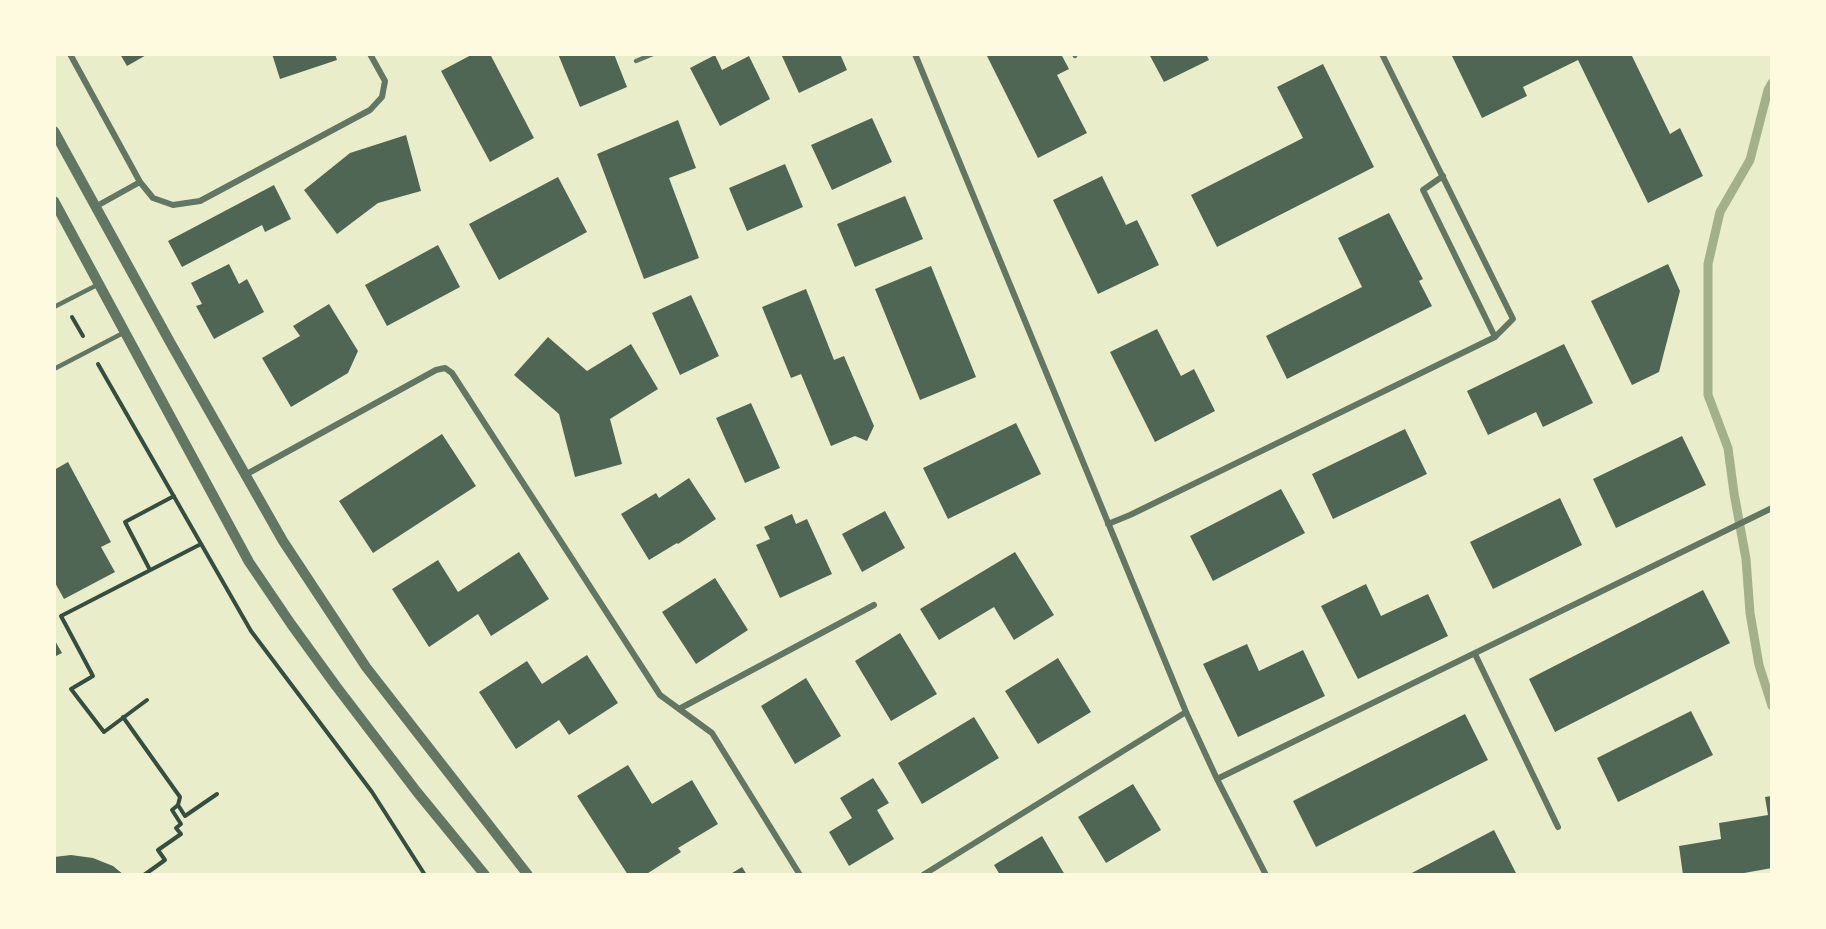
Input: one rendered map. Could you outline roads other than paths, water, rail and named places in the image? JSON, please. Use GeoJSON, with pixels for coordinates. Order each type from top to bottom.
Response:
{"type":"FeatureCollection","features":[{"type":"Feature","properties":{"kind":"street"},"geometry":{"type":"LineString","coordinates":[[70,54],[140,182],[153,198],[173,205],[200,201],[370,110],[382,96],[385,81],[370,54]]}},
{"type":"Feature","properties":{"kind":"street"},"geometry":{"type":"LineString","coordinates":[[915,54],[1186,712],[1216,779],[1266,875]]}},
{"type":"Feature","properties":{"kind":"street"},"geometry":{"type":"LineString","coordinates":[[1108,524],[1495,337],[1514,319],[1382,54]]}},
{"type":"Feature","properties":{"kind":"street"},"geometry":{"type":"LineString","coordinates":[[54,131],[283,541],[366,667],[528,875]]}},
{"type":"Feature","properties":{"kind":"street"},"geometry":{"type":"LineString","coordinates":[[1443,176],[1423,190],[1495,337]]}},
{"type":"Feature","properties":{"kind":"street"},"geometry":{"type":"LineString","coordinates":[[95,207],[140,182]]}},
{"type":"Feature","properties":{"kind":"street"},"geometry":{"type":"LineString","coordinates":[[54,201],[249,561],[342,695],[485,875]]}},
{"type":"Feature","properties":{"kind":"street"},"geometry":{"type":"LineString","coordinates":[[245,475],[436,370],[445,368],[453,373],[660,695],[712,734],[800,875]]}},
{"type":"Feature","properties":{"kind":"street"},"geometry":{"type":"LineString","coordinates":[[1216,779],[1770,509]]}},
{"type":"Feature","properties":{"kind":"street"},"geometry":{"type":"LineString","coordinates":[[679,709],[874,605]]}},
{"type":"Feature","properties":{"kind":"street"},"geometry":{"type":"LineString","coordinates":[[1475,654],[1558,827]]}},
{"type":"Feature","properties":{"kind":"street"},"geometry":{"type":"LineString","coordinates":[[923,875],[1186,712]]}},
{"type":"Feature","properties":{"kind":"lane"},"geometry":{"type":"LineString","coordinates":[[636,61],[653,54]]}},
{"type":"Feature","properties":{"kind":"lane"},"geometry":{"type":"LineString","coordinates":[[54,307],[99,284]]}},
{"type":"Feature","properties":{"kind":"lane"},"geometry":{"type":"LineString","coordinates":[[54,369],[124,332]]}},
{"type":"Feature","properties":{"kind":"waterway"},"geometry":{"type":"LineString","coordinates":[[1772,83],[1768,90],[1750,160],[1720,212],[1708,264],[1708,395],[1728,448],[1746,559],[1750,613],[1759,665],[1772,706]]}}]}
